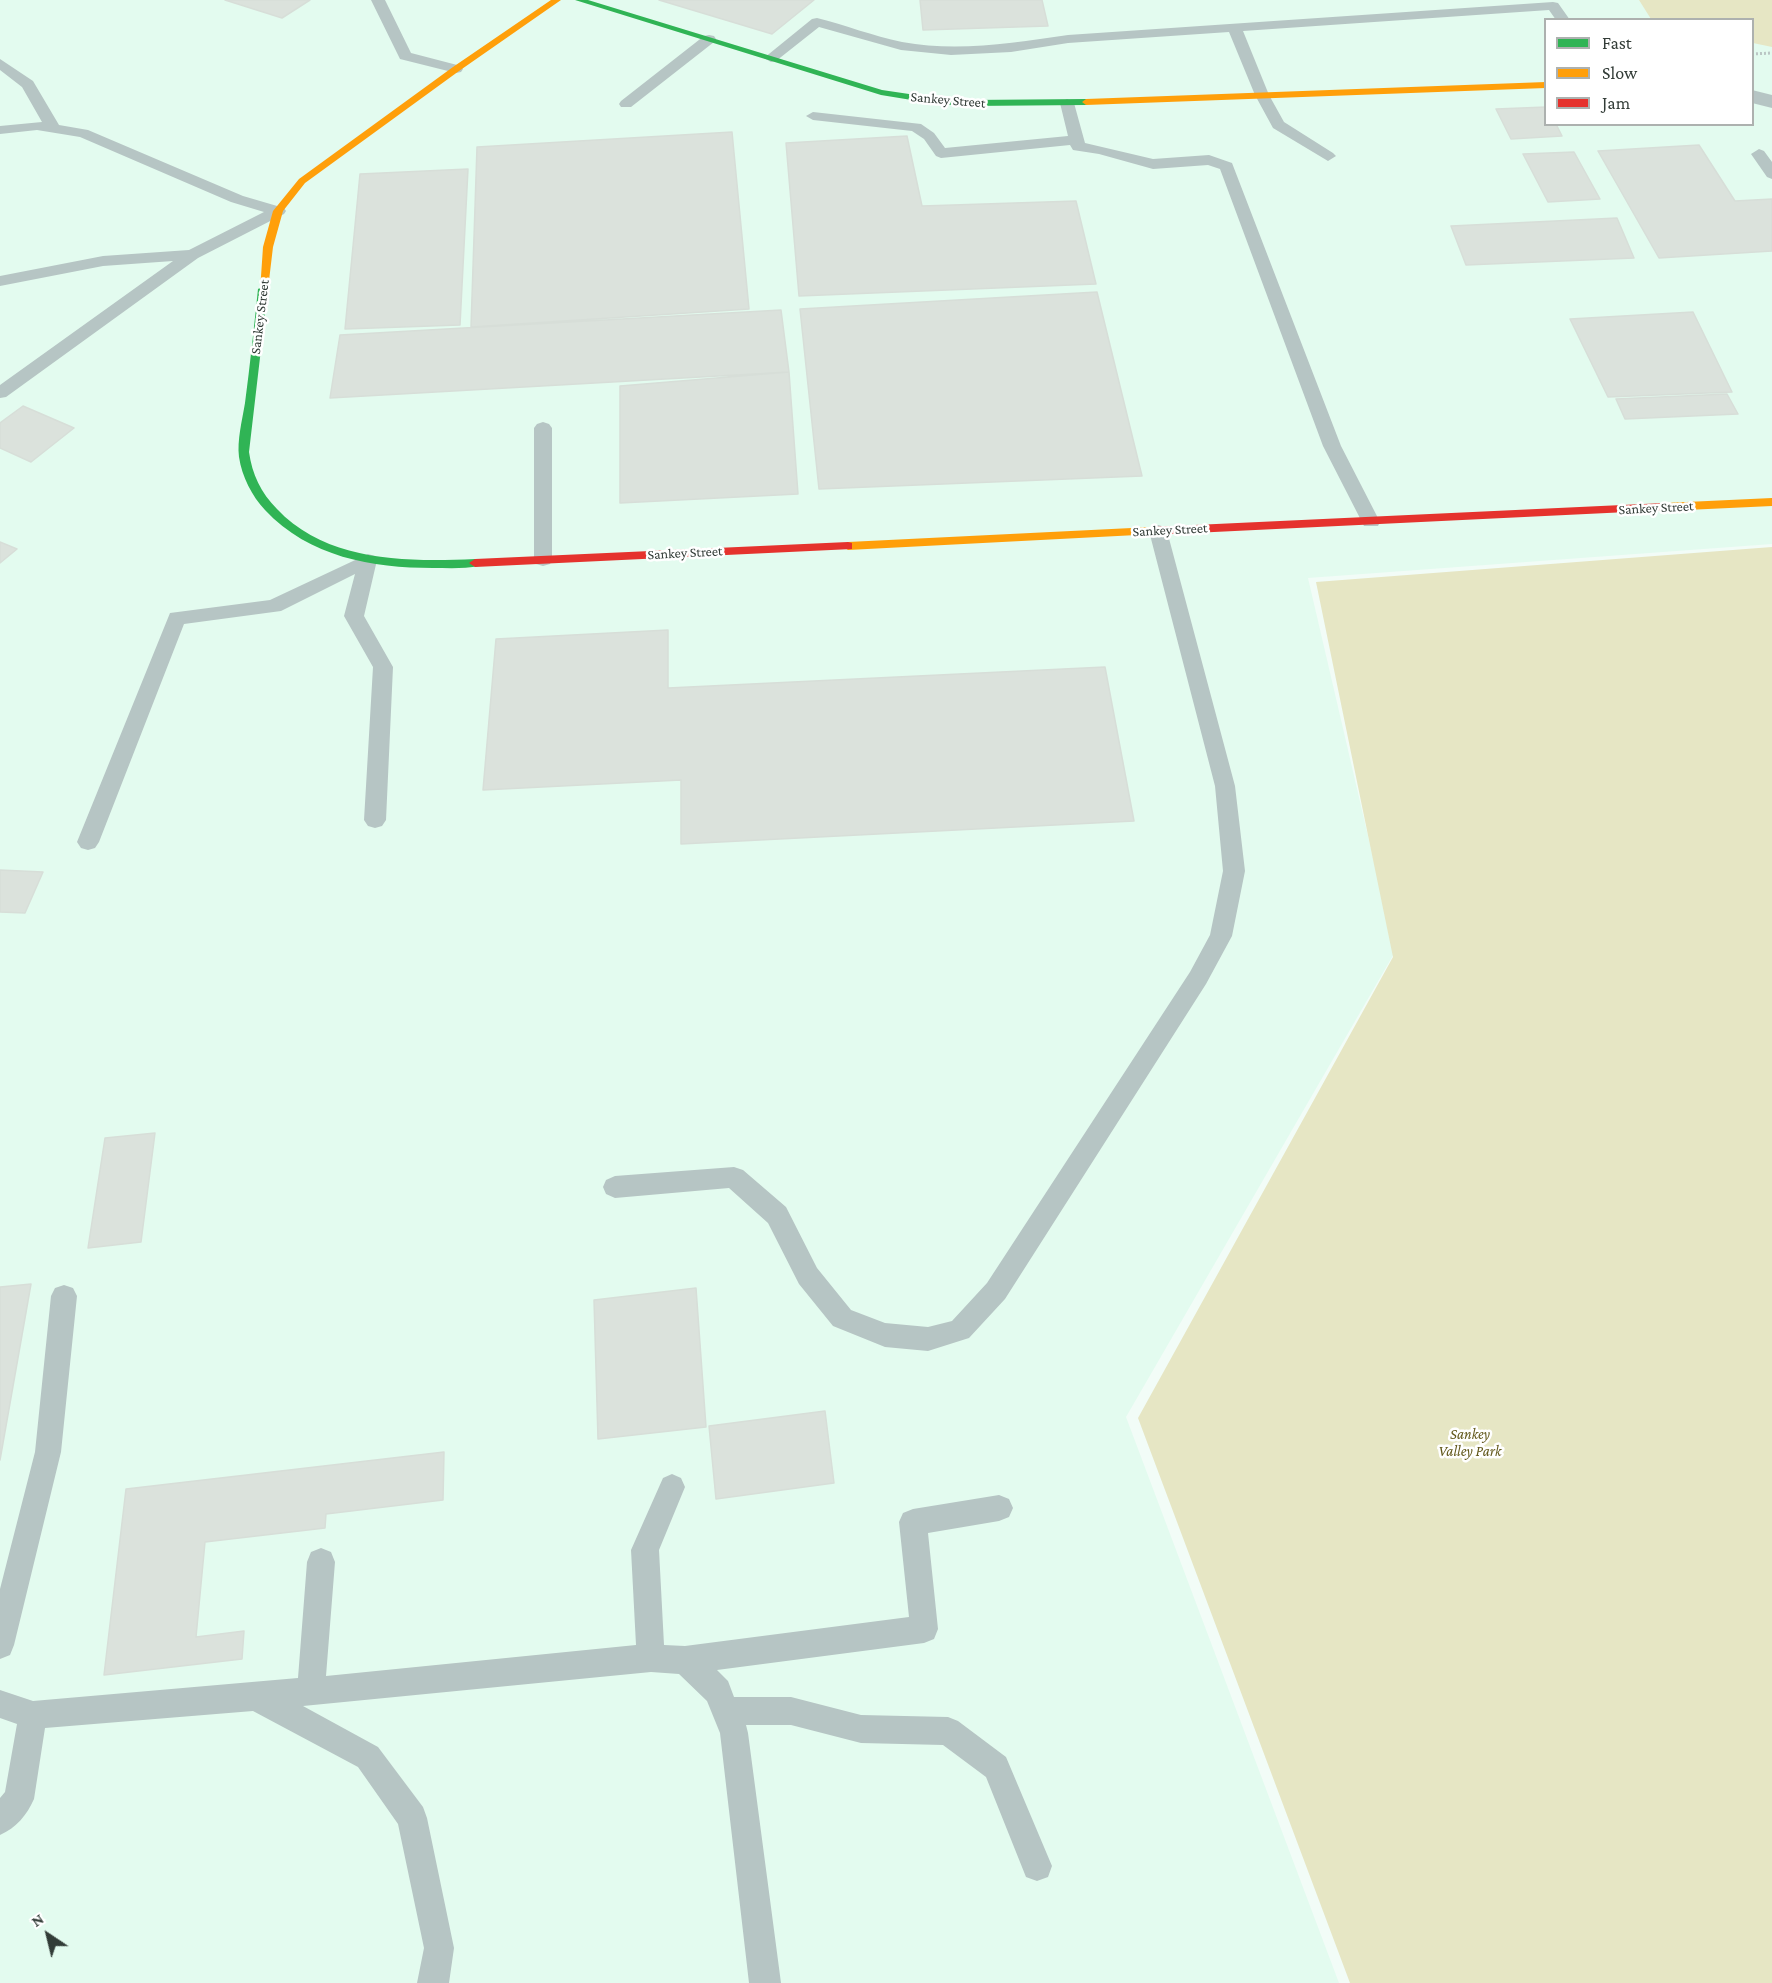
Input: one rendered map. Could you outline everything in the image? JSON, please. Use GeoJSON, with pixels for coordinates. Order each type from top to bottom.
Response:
{"type":"FeatureCollection","features":[{"type":"Feature","properties":{"kind":"street","name":"Sankey Street"},"geometry":{"type":"LineString","coordinates":[[557,0],[456,69],[302,181],[278,211],[268,247],[244,453],[253,486],[268,509],[296,532],[329,549],[368,560],[422,565],[1772,502]]}},
{"type":"Feature","properties":{"kind":"street","name":"Sankey Street"},"geometry":{"type":"LineString","coordinates":[[579,0],[881,92],[970,103],[1067,103],[1544,85]]}},
{"type":"Feature","properties":{"kind":"street"},"geometry":{"type":"LineString","coordinates":[[1754,97],[1772,102]]}},
{"type":"Feature","properties":{"kind":"lane"},"geometry":{"type":"LineString","coordinates":[[378,0],[405,56],[456,69]]}},
{"type":"Feature","properties":{"kind":"lane"},"geometry":{"type":"LineString","coordinates":[[771,58],[817,22],[901,46],[951,51],[1011,48],[1068,39],[1553,6],[1562,18]]}},
{"type":"Feature","properties":{"kind":"lane"},"geometry":{"type":"LineString","coordinates":[[1234,27],[1262,95],[1278,125],[1328,156]]}},
{"type":"Feature","properties":{"kind":"lane"},"geometry":{"type":"LineString","coordinates":[[626,104],[709,39]]}},
{"type":"Feature","properties":{"kind":"lane"},"geometry":{"type":"LineString","coordinates":[[0,63],[28,84],[52,128]]}},
{"type":"Feature","properties":{"kind":"lane"},"geometry":{"type":"LineString","coordinates":[[1067,103],[1078,147],[1100,150],[1153,164],[1209,160],[1227,166],[1332,446],[1371,522]]}},
{"type":"Feature","properties":{"kind":"lane"},"geometry":{"type":"LineString","coordinates":[[813,116],[916,127],[929,136],[940,153],[1076,140]]}},
{"type":"Feature","properties":{"kind":"lane"},"geometry":{"type":"LineString","coordinates":[[0,130],[37,126],[83,132],[237,199],[278,211]]}},
{"type":"Feature","properties":{"kind":"lane"},"geometry":{"type":"LineString","coordinates":[[1759,154],[1772,174]]}},
{"type":"Feature","properties":{"kind":"lane"},"geometry":{"type":"LineString","coordinates":[[0,393],[192,255],[278,211]]}},
{"type":"Feature","properties":{"kind":"lane"},"geometry":{"type":"LineString","coordinates":[[0,281],[104,261],[192,255]]}},
{"type":"Feature","properties":{"kind":"lane"},"geometry":{"type":"LineString","coordinates":[[543,428],[545,508],[543,560]]}},
{"type":"Feature","properties":{"kind":"lane"},"geometry":{"type":"LineString","coordinates":[[615,1187],[734,1177],[777,1215],[808,1276],[842,1318],[885,1335],[928,1339],[960,1330],[996,1291],[1197,978],[1221,936],[1234,871],[1225,786],[1158,531]]}},
{"type":"Feature","properties":{"kind":"lane"},"geometry":{"type":"LineString","coordinates":[[368,560],[354,616],[383,668],[375,820]]}},
{"type":"Feature","properties":{"kind":"lane"},"geometry":{"type":"LineString","coordinates":[[88,842],[177,618],[274,606],[368,560]]}},
{"type":"Feature","properties":{"kind":"lane"},"geometry":{"type":"LineString","coordinates":[[0,1645],[48,1452],[64,1296]]}},
{"type":"Feature","properties":{"kind":"lane"},"geometry":{"type":"LineString","coordinates":[[651,1658],[645,1550],[672,1487]]}},
{"type":"Feature","properties":{"kind":"lane"},"geometry":{"type":"LineString","coordinates":[[0,1704],[33,1715],[256,1697],[651,1658],[685,1660],[924,1629],[913,1522],[999,1508]]}},
{"type":"Feature","properties":{"kind":"lane"},"geometry":{"type":"LineString","coordinates":[[312,1692],[321,1562]]}},
{"type":"Feature","properties":{"kind":"lane"},"geometry":{"type":"LineString","coordinates":[[685,1660],[718,1692],[735,1732],[765,1983]]}},
{"type":"Feature","properties":{"kind":"lane"},"geometry":{"type":"LineString","coordinates":[[256,1697],[368,1757],[412,1818],[439,1948],[433,1983]]}},
{"type":"Feature","properties":{"kind":"lane"},"geometry":{"type":"LineString","coordinates":[[726,1711],[791,1711],[861,1729],[948,1731],[996,1767],[1037,1866]]}},
{"type":"Feature","properties":{"kind":"lane"},"geometry":{"type":"LineString","coordinates":[[0,1820],[19,1799],[33,1715]]}},
{"type":"Feature","properties":{"kind":"path"},"geometry":{"type":"LineString","coordinates":[[1754,54],[1772,53]]}},
{"type":"Feature","properties":{"kind":"shaded area"},"geometry":{"type":"Polygon","coordinates":[[[0,0],[1772,0],[1772,544],[1308,578],[1395,952],[1126,1417],[1339,1983],[0,1983],[0,0]]]}},
{"type":"Feature","properties":{"kind":"green space"},"geometry":{"type":"Polygon","coordinates":[[[1639,0],[1772,0],[1772,47],[1754,43],[1754,18],[1650,18],[1639,0]]]}},
{"type":"Feature","properties":{"kind":"green space","name":"Sankey Valley Park"},"geometry":{"type":"Polygon","coordinates":[[[1772,547],[1772,1983],[1350,1983],[1138,1418],[1393,957],[1316,582],[1772,547]]]}},
{"type":"Feature","properties":{"kind":"building"},"geometry":{"type":"Polygon","coordinates":[[[225,0],[310,0],[282,18],[225,0]]]}},
{"type":"Feature","properties":{"kind":"building"},"geometry":{"type":"Polygon","coordinates":[[[659,0],[814,0],[772,34],[659,0]]]}},
{"type":"Feature","properties":{"kind":"building"},"geometry":{"type":"Polygon","coordinates":[[[920,0],[1042,0],[1048,26],[923,30],[920,0]]]}},
{"type":"Feature","properties":{"kind":"building"},"geometry":{"type":"Polygon","coordinates":[[[1544,107],[1544,126],[1557,126],[1562,136],[1511,139],[1496,109],[1544,107]]]}},
{"type":"Feature","properties":{"kind":"building"},"geometry":{"type":"Polygon","coordinates":[[[732,132],[749,309],[471,327],[477,147],[732,132]]]}},
{"type":"Feature","properties":{"kind":"building"},"geometry":{"type":"Polygon","coordinates":[[[907,136],[922,206],[1076,201],[1096,284],[799,296],[786,143],[907,136]]]}},
{"type":"Feature","properties":{"kind":"building"},"geometry":{"type":"Polygon","coordinates":[[[1699,145],[1735,201],[1772,199],[1772,251],[1659,258],[1598,151],[1699,145]]]}},
{"type":"Feature","properties":{"kind":"building"},"geometry":{"type":"Polygon","coordinates":[[[1574,152],[1600,199],[1548,202],[1523,154],[1574,152]]]}},
{"type":"Feature","properties":{"kind":"building"},"geometry":{"type":"Polygon","coordinates":[[[468,169],[460,325],[345,329],[360,174],[468,169]]]}},
{"type":"Feature","properties":{"kind":"building"},"geometry":{"type":"Polygon","coordinates":[[[1617,218],[1634,258],[1466,265],[1451,226],[1617,218]]]}},
{"type":"Feature","properties":{"kind":"building"},"geometry":{"type":"Polygon","coordinates":[[[1097,292],[1142,476],[819,489],[800,309],[1097,292]]]}},
{"type":"Feature","properties":{"kind":"building"},"geometry":{"type":"Polygon","coordinates":[[[781,310],[789,372],[330,398],[340,335],[781,310]]]}},
{"type":"Feature","properties":{"kind":"building"},"geometry":{"type":"Polygon","coordinates":[[[1693,312],[1732,392],[1608,397],[1570,319],[1693,312]]]}},
{"type":"Feature","properties":{"kind":"building"},"geometry":{"type":"Polygon","coordinates":[[[789,372],[798,494],[620,503],[620,386],[789,372]]]}},
{"type":"Feature","properties":{"kind":"building"},"geometry":{"type":"Polygon","coordinates":[[[1727,394],[1738,414],[1625,419],[1616,399],[1727,394]]]}},
{"type":"Feature","properties":{"kind":"building"},"geometry":{"type":"Polygon","coordinates":[[[23,406],[74,428],[31,462],[0,448],[0,423],[23,406]]]}},
{"type":"Feature","properties":{"kind":"building"},"geometry":{"type":"Polygon","coordinates":[[[0,542],[17,549],[0,563],[0,542]]]}},
{"type":"Feature","properties":{"kind":"building"},"geometry":{"type":"Polygon","coordinates":[[[668,630],[668,688],[1105,667],[1134,821],[681,844],[681,780],[483,790],[496,639],[668,630]]]}},
{"type":"Feature","properties":{"kind":"building"},"geometry":{"type":"Polygon","coordinates":[[[0,870],[43,872],[25,913],[0,912],[0,870]]]}},
{"type":"Feature","properties":{"kind":"building"},"geometry":{"type":"Polygon","coordinates":[[[155,1133],[141,1242],[88,1248],[105,1138],[155,1133]]]}},
{"type":"Feature","properties":{"kind":"building"},"geometry":{"type":"Polygon","coordinates":[[[31,1284],[0,1460],[0,1287],[31,1284]]]}},
{"type":"Feature","properties":{"kind":"building"},"geometry":{"type":"Polygon","coordinates":[[[696,1288],[706,1427],[598,1439],[594,1300],[696,1288]]]}},
{"type":"Feature","properties":{"kind":"building"},"geometry":{"type":"Polygon","coordinates":[[[825,1411],[834,1483],[716,1499],[709,1426],[825,1411]]]}},
{"type":"Feature","properties":{"kind":"building"},"geometry":{"type":"Polygon","coordinates":[[[444,1452],[443,1500],[326,1514],[325,1528],[205,1542],[196,1637],[244,1631],[242,1659],[104,1675],[126,1489],[444,1452]]]}},
{"type":"Feature","properties":{"kind":"traffic: fast"},"geometry":{"type":"LineString","coordinates":[[579,0],[881,92],[936,101],[970,103],[1086,102]]}},
{"type":"Feature","properties":{"kind":"traffic: fast"},"geometry":{"type":"LineString","coordinates":[[263,289],[244,452],[251,479],[264,502],[284,523],[307,539],[360,558],[419,564],[475,563]]}},
{"type":"Feature","properties":{"kind":"traffic: slow"},"geometry":{"type":"LineString","coordinates":[[263,289],[268,247],[278,211],[302,181],[456,69],[557,0]]}},
{"type":"Feature","properties":{"kind":"traffic: slow"},"geometry":{"type":"LineString","coordinates":[[1086,102],[1544,85]]}},
{"type":"Feature","properties":{"kind":"traffic: slow"},"geometry":{"type":"LineString","coordinates":[[1665,507],[1772,502]]}},
{"type":"Feature","properties":{"kind":"traffic: slow"},"geometry":{"type":"LineString","coordinates":[[848,546],[1152,531]]}},
{"type":"Feature","properties":{"kind":"traffic: jam"},"geometry":{"type":"LineString","coordinates":[[1152,531],[1665,507]]}},
{"type":"Feature","properties":{"kind":"traffic: jam"},"geometry":{"type":"LineString","coordinates":[[475,563],[848,546]]}}]}
